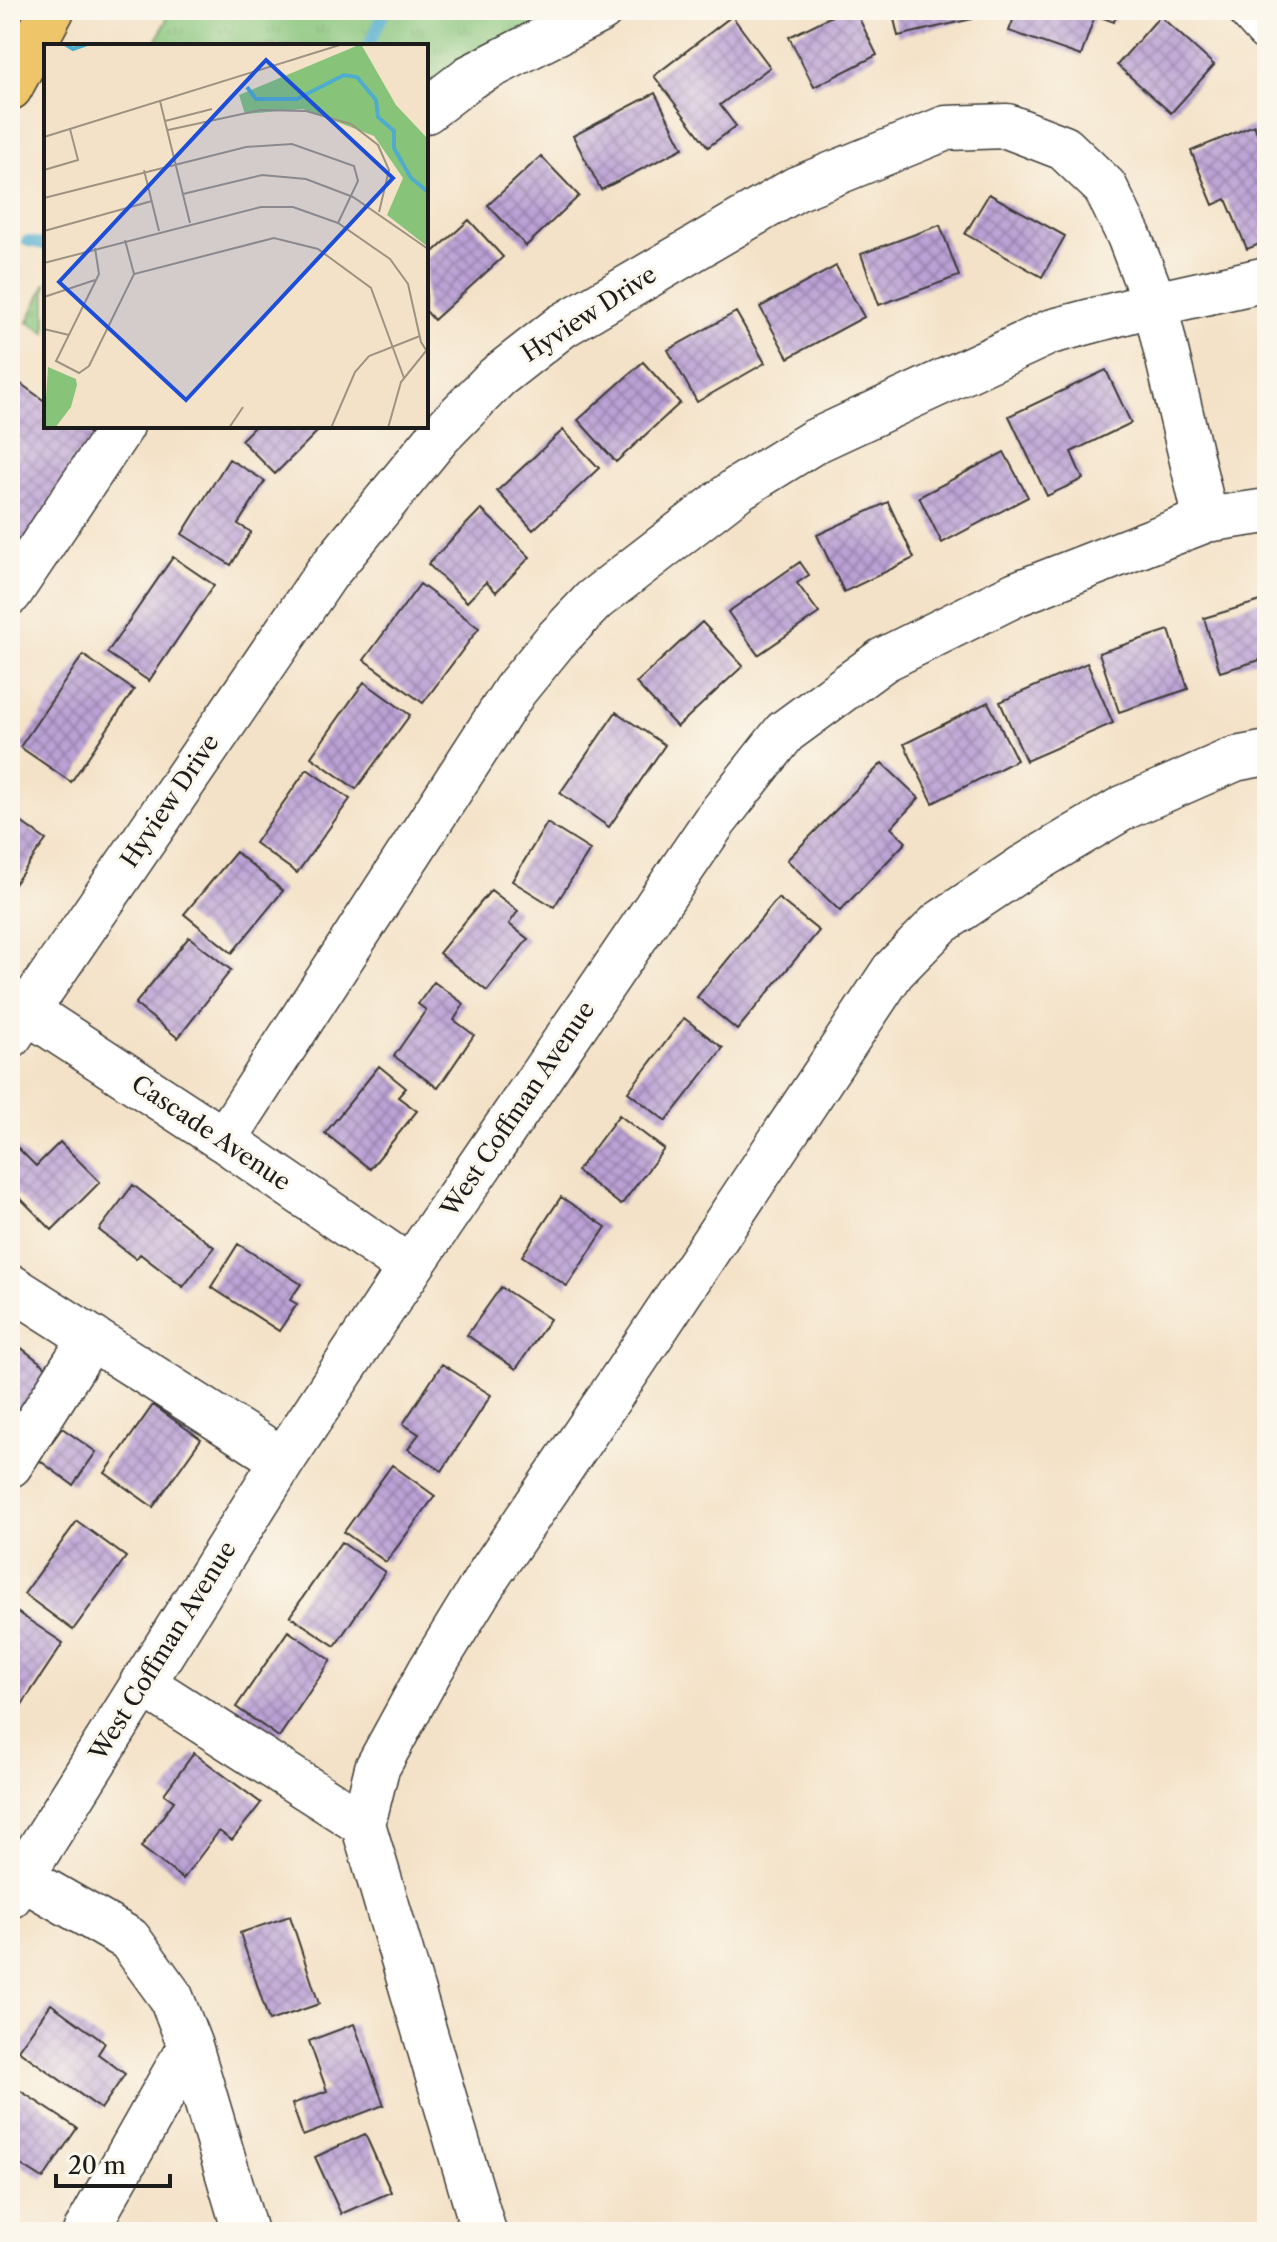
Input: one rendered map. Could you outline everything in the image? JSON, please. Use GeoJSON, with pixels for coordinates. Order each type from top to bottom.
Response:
{"type":"FeatureCollection","features":[{"type":"Feature","properties":{"kind":"main road"},"geometry":{"type":"LineString","coordinates":[[10,88],[52,10]]}},
{"type":"Feature","properties":{"kind":"street"},"geometry":{"type":"LineString","coordinates":[[428,109],[470,77],[601,10]]}},
{"type":"Feature","properties":{"kind":"street"},"geometry":{"type":"LineString","coordinates":[[1250,10],[1267,29]]}},
{"type":"Feature","properties":{"kind":"street","name":"Hyview Drive"},"geometry":{"type":"LineString","coordinates":[[15,1016],[326,574],[439,436],[497,377],[562,326],[796,189],[946,128],[1007,126],[1064,148],[1105,187],[1129,236],[1155,304],[1206,520]]}},
{"type":"Feature","properties":{"kind":"street"},"geometry":{"type":"LineString","coordinates":[[224,1140],[515,690],[594,600],[739,488],[815,441],[1050,332],[1267,279]]}},
{"type":"Feature","properties":{"kind":"street"},"geometry":{"type":"LineString","coordinates":[[10,593],[121,428]]}},
{"type":"Feature","properties":{"kind":"street","name":"West Coffman Avenue"},"geometry":{"type":"LineString","coordinates":[[16,1886],[283,1460],[410,1268],[714,822],[785,732],[883,660],[1016,594],[1206,520],[1267,511]]}},
{"type":"Feature","properties":{"kind":"street"},"geometry":{"type":"LineString","coordinates":[[484,2232],[363,1824],[377,1768],[430,1671],[490,1573],[893,971],[940,923],[1022,868],[1123,808],[1235,759],[1267,753]]}},
{"type":"Feature","properties":{"kind":"street","name":"Cascade Avenue"},"geometry":{"type":"LineString","coordinates":[[15,1016],[224,1140],[410,1268]]}},
{"type":"Feature","properties":{"kind":"street"},"geometry":{"type":"LineString","coordinates":[[10,1286],[283,1460]]}},
{"type":"Feature","properties":{"kind":"street"},"geometry":{"type":"LineString","coordinates":[[10,1465],[91,1338]]}},
{"type":"Feature","properties":{"kind":"street"},"geometry":{"type":"LineString","coordinates":[[142,1683],[363,1824]]}},
{"type":"Feature","properties":{"kind":"street"},"geometry":{"type":"LineString","coordinates":[[16,1886],[129,1939],[171,1997],[190,2046],[245,2232]]}},
{"type":"Feature","properties":{"kind":"street"},"geometry":{"type":"LineString","coordinates":[[85,2232],[190,2046]]}},
{"type":"Feature","properties":{"kind":"green space"},"geometry":{"type":"Polygon","coordinates":[[[171,10],[599,10],[428,91],[428,44],[155,44],[171,10]]]}},
{"type":"Feature","properties":{"kind":"green space"},"geometry":{"type":"Polygon","coordinates":[[[44,287],[44,332],[28,322],[44,287]]]}},
{"type":"Feature","properties":{"kind":"building"},"geometry":{"type":"Polygon","coordinates":[[[844,10],[855,10],[877,55],[814,87],[789,37],[844,10]]]}},
{"type":"Feature","properties":{"kind":"building"},"geometry":{"type":"Polygon","coordinates":[[[892,10],[970,10],[972,19],[898,36],[892,10]]]}},
{"type":"Feature","properties":{"kind":"building"},"geometry":{"type":"Polygon","coordinates":[[[1017,10],[1118,10],[1114,22],[1095,15],[1081,56],[1009,31],[1017,10]]]}},
{"type":"Feature","properties":{"kind":"building"},"geometry":{"type":"Polygon","coordinates":[[[732,16],[770,67],[720,105],[736,126],[708,147],[654,76],[732,16]]]}},
{"type":"Feature","properties":{"kind":"building"},"geometry":{"type":"Polygon","coordinates":[[[1160,16],[1214,65],[1171,113],[1117,65],[1160,16]]]}},
{"type":"Feature","properties":{"kind":"building"},"geometry":{"type":"Polygon","coordinates":[[[655,93],[683,148],[601,190],[573,136],[655,93]]]}},
{"type":"Feature","properties":{"kind":"building"},"geometry":{"type":"Polygon","coordinates":[[[1254,125],[1267,157],[1267,241],[1247,249],[1226,199],[1213,205],[1191,151],[1254,125]]]}},
{"type":"Feature","properties":{"kind":"building"},"geometry":{"type":"Polygon","coordinates":[[[541,156],[579,196],[526,246],[488,205],[541,156]]]}},
{"type":"Feature","properties":{"kind":"building"},"geometry":{"type":"Polygon","coordinates":[[[989,194],[1065,236],[1042,277],[965,234],[989,194]]]}},
{"type":"Feature","properties":{"kind":"building"},"geometry":{"type":"Polygon","coordinates":[[[469,220],[503,257],[434,320],[428,313],[428,257],[469,220]]]}},
{"type":"Feature","properties":{"kind":"building"},"geometry":{"type":"Polygon","coordinates":[[[940,225],[959,276],[879,305],[861,254],[940,225]]]}},
{"type":"Feature","properties":{"kind":"building"},"geometry":{"type":"Polygon","coordinates":[[[836,266],[864,317],[788,358],[760,307],[836,266]]]}},
{"type":"Feature","properties":{"kind":"building"},"geometry":{"type":"Polygon","coordinates":[[[736,312],[765,363],[697,402],[668,350],[736,312]]]}},
{"type":"Feature","properties":{"kind":"building"},"geometry":{"type":"Polygon","coordinates":[[[643,362],[680,403],[616,462],[578,420],[643,362]]]}},
{"type":"Feature","properties":{"kind":"building"},"geometry":{"type":"Polygon","coordinates":[[[1106,370],[1131,423],[1071,452],[1083,479],[1047,496],[1009,416],[1106,370]]]}},
{"type":"Feature","properties":{"kind":"building"},"geometry":{"type":"Polygon","coordinates":[[[10,376],[44,401],[44,428],[82,428],[100,441],[25,546],[10,535],[10,376]]]}},
{"type":"Feature","properties":{"kind":"building"},"geometry":{"type":"Polygon","coordinates":[[[253,428],[321,428],[275,474],[241,440],[253,428]]]}},
{"type":"Feature","properties":{"kind":"building"},"geometry":{"type":"Polygon","coordinates":[[[563,430],[599,468],[533,530],[497,491],[563,430]]]}},
{"type":"Feature","properties":{"kind":"building"},"geometry":{"type":"Polygon","coordinates":[[[1004,452],[1028,497],[942,543],[919,497],[1004,452]]]}},
{"type":"Feature","properties":{"kind":"building"},"geometry":{"type":"Polygon","coordinates":[[[229,459],[265,481],[238,524],[251,532],[231,565],[182,534],[229,459]]]}},
{"type":"Feature","properties":{"kind":"building"},"geometry":{"type":"Polygon","coordinates":[[[888,502],[914,558],[844,592],[817,535],[888,502]]]}},
{"type":"Feature","properties":{"kind":"building"},"geometry":{"type":"Polygon","coordinates":[[[481,509],[530,557],[496,592],[486,582],[467,602],[428,564],[481,509]]]}},
{"type":"Feature","properties":{"kind":"building"},"geometry":{"type":"Polygon","coordinates":[[[173,557],[214,585],[149,681],[107,653],[173,557]]]}},
{"type":"Feature","properties":{"kind":"building"},"geometry":{"type":"Polygon","coordinates":[[[800,562],[809,575],[797,583],[819,613],[758,655],[728,612],[800,562]]]}},
{"type":"Feature","properties":{"kind":"building"},"geometry":{"type":"Polygon","coordinates":[[[420,584],[479,628],[423,703],[364,660],[420,584]]]}},
{"type":"Feature","properties":{"kind":"building"},"geometry":{"type":"Polygon","coordinates":[[[1267,599],[1267,658],[1220,672],[1204,618],[1267,599]]]}},
{"type":"Feature","properties":{"kind":"building"},"geometry":{"type":"Polygon","coordinates":[[[702,622],[743,666],[677,727],[636,683],[702,622]]]}},
{"type":"Feature","properties":{"kind":"building"},"geometry":{"type":"Polygon","coordinates":[[[1169,630],[1188,689],[1119,712],[1099,653],[1169,630]]]}},
{"type":"Feature","properties":{"kind":"building"},"geometry":{"type":"Polygon","coordinates":[[[83,655],[134,690],[71,782],[20,747],[83,655]]]}},
{"type":"Feature","properties":{"kind":"building"},"geometry":{"type":"Polygon","coordinates":[[[1087,663],[1113,723],[1026,761],[1000,702],[1087,663]]]}},
{"type":"Feature","properties":{"kind":"building"},"geometry":{"type":"Polygon","coordinates":[[[364,682],[410,715],[356,789],[311,757],[364,682]]]}},
{"type":"Feature","properties":{"kind":"building"},"geometry":{"type":"Polygon","coordinates":[[[988,702],[1017,760],[933,803],[904,744],[988,702]]]}},
{"type":"Feature","properties":{"kind":"building"},"geometry":{"type":"Polygon","coordinates":[[[616,712],[665,745],[609,827],[560,793],[616,712]]]}},
{"type":"Feature","properties":{"kind":"building"},"geometry":{"type":"Polygon","coordinates":[[[882,763],[919,798],[891,828],[906,842],[840,911],[787,860],[882,763]]]}},
{"type":"Feature","properties":{"kind":"building"},"geometry":{"type":"Polygon","coordinates":[[[307,769],[350,799],[297,873],[255,843],[307,769]]]}},
{"type":"Feature","properties":{"kind":"building"},"geometry":{"type":"Polygon","coordinates":[[[10,814],[46,840],[10,890],[10,814]]]}},
{"type":"Feature","properties":{"kind":"building"},"geometry":{"type":"Polygon","coordinates":[[[547,823],[590,850],[554,907],[512,881],[547,823]]]}},
{"type":"Feature","properties":{"kind":"building"},"geometry":{"type":"Polygon","coordinates":[[[236,852],[283,891],[232,953],[184,914],[236,852]]]}},
{"type":"Feature","properties":{"kind":"building"},"geometry":{"type":"Polygon","coordinates":[[[491,890],[518,911],[509,924],[528,939],[487,991],[439,953],[491,890]]]}},
{"type":"Feature","properties":{"kind":"building"},"geometry":{"type":"Polygon","coordinates":[[[778,898],[819,931],[737,1030],[697,997],[778,898]]]}},
{"type":"Feature","properties":{"kind":"building"},"geometry":{"type":"Polygon","coordinates":[[[189,937],[231,970],[178,1038],[135,1004],[189,937]]]}},
{"type":"Feature","properties":{"kind":"building"},"geometry":{"type":"Polygon","coordinates":[[[434,982],[464,1004],[454,1020],[474,1035],[438,1088],[394,1056],[426,1010],[418,1004],[434,982]]]}},
{"type":"Feature","properties":{"kind":"building"},"geometry":{"type":"Polygon","coordinates":[[[684,1018],[723,1048],[666,1121],[628,1092],[684,1018]]]}},
{"type":"Feature","properties":{"kind":"building"},"geometry":{"type":"Polygon","coordinates":[[[379,1066],[406,1088],[398,1097],[417,1111],[370,1169],[325,1133],[379,1066]]]}},
{"type":"Feature","properties":{"kind":"building"},"geometry":{"type":"Polygon","coordinates":[[[619,1115],[664,1149],[621,1205],[577,1171],[619,1115]]]}},
{"type":"Feature","properties":{"kind":"building"},"geometry":{"type":"Polygon","coordinates":[[[60,1142],[100,1182],[52,1230],[10,1188],[10,1156],[18,1148],[36,1166],[60,1142]]]}},
{"type":"Feature","properties":{"kind":"building"},"geometry":{"type":"Polygon","coordinates":[[[133,1185],[214,1247],[183,1287],[140,1254],[136,1259],[99,1230],[133,1185]]]}},
{"type":"Feature","properties":{"kind":"building"},"geometry":{"type":"Polygon","coordinates":[[[561,1197],[606,1227],[567,1286],[522,1256],[561,1197]]]}},
{"type":"Feature","properties":{"kind":"building"},"geometry":{"type":"Polygon","coordinates":[[[238,1244],[301,1284],[290,1300],[297,1304],[279,1331],[211,1287],[238,1244]]]}},
{"type":"Feature","properties":{"kind":"building"},"geometry":{"type":"Polygon","coordinates":[[[501,1287],[550,1319],[516,1369],[467,1335],[501,1287]]]}},
{"type":"Feature","properties":{"kind":"building"},"geometry":{"type":"Polygon","coordinates":[[[10,1331],[15,1334],[11,1340],[50,1370],[17,1415],[10,1409],[10,1331]]]}},
{"type":"Feature","properties":{"kind":"building"},"geometry":{"type":"Polygon","coordinates":[[[442,1364],[491,1395],[442,1471],[408,1449],[419,1434],[403,1424],[442,1364]]]}},
{"type":"Feature","properties":{"kind":"building"},"geometry":{"type":"Polygon","coordinates":[[[153,1405],[201,1439],[153,1507],[105,1473],[153,1405]]]}},
{"type":"Feature","properties":{"kind":"building"},"geometry":{"type":"Polygon","coordinates":[[[62,1428],[96,1452],[73,1485],[39,1460],[62,1428]]]}},
{"type":"Feature","properties":{"kind":"building"},"geometry":{"type":"Polygon","coordinates":[[[392,1465],[435,1496],[386,1562],[344,1532],[392,1465]]]}},
{"type":"Feature","properties":{"kind":"building"},"geometry":{"type":"Polygon","coordinates":[[[77,1521],[126,1557],[73,1630],[24,1594],[77,1521]]]}},
{"type":"Feature","properties":{"kind":"building"},"geometry":{"type":"Polygon","coordinates":[[[341,1542],[385,1572],[335,1646],[290,1616],[341,1542]]]}},
{"type":"Feature","properties":{"kind":"building"},"geometry":{"type":"Polygon","coordinates":[[[14,1610],[63,1643],[13,1718],[10,1716],[10,1616],[14,1610]]]}},
{"type":"Feature","properties":{"kind":"building"},"geometry":{"type":"Polygon","coordinates":[[[288,1631],[331,1660],[279,1737],[236,1707],[288,1631]]]}},
{"type":"Feature","properties":{"kind":"building"},"geometry":{"type":"Polygon","coordinates":[[[194,1753],[261,1803],[232,1840],[219,1831],[183,1879],[141,1847],[174,1801],[164,1794],[194,1753]]]}},
{"type":"Feature","properties":{"kind":"building"},"geometry":{"type":"Polygon","coordinates":[[[290,1916],[319,2004],[269,2021],[240,1933],[290,1916]]]}},
{"type":"Feature","properties":{"kind":"building"},"geometry":{"type":"Polygon","coordinates":[[[51,2004],[105,2043],[98,2054],[125,2074],[101,2109],[18,2050],[51,2004]]]}},
{"type":"Feature","properties":{"kind":"building"},"geometry":{"type":"Polygon","coordinates":[[[354,2024],[384,2105],[303,2136],[292,2104],[327,2091],[309,2041],[354,2024]]]}},
{"type":"Feature","properties":{"kind":"building"},"geometry":{"type":"Polygon","coordinates":[[[10,2084],[77,2128],[43,2179],[10,2158],[10,2084]]]}},
{"type":"Feature","properties":{"kind":"building"},"geometry":{"type":"Polygon","coordinates":[[[365,2134],[391,2192],[341,2214],[315,2157],[365,2134]]]}},
{"type":"Feature","properties":{"kind":"building"},"geometry":{"type":"Polygon","coordinates":[[[152,2223],[155,2232],[129,2232],[129,2231],[152,2223]]]}},
{"type":"Feature","properties":{"kind":"waterway"},"geometry":{"type":"LineString","coordinates":[[369,44],[386,10]]}},
{"type":"Feature","properties":{"kind":"waterway"},"geometry":{"type":"LineString","coordinates":[[27,241],[44,245]]}}]}
